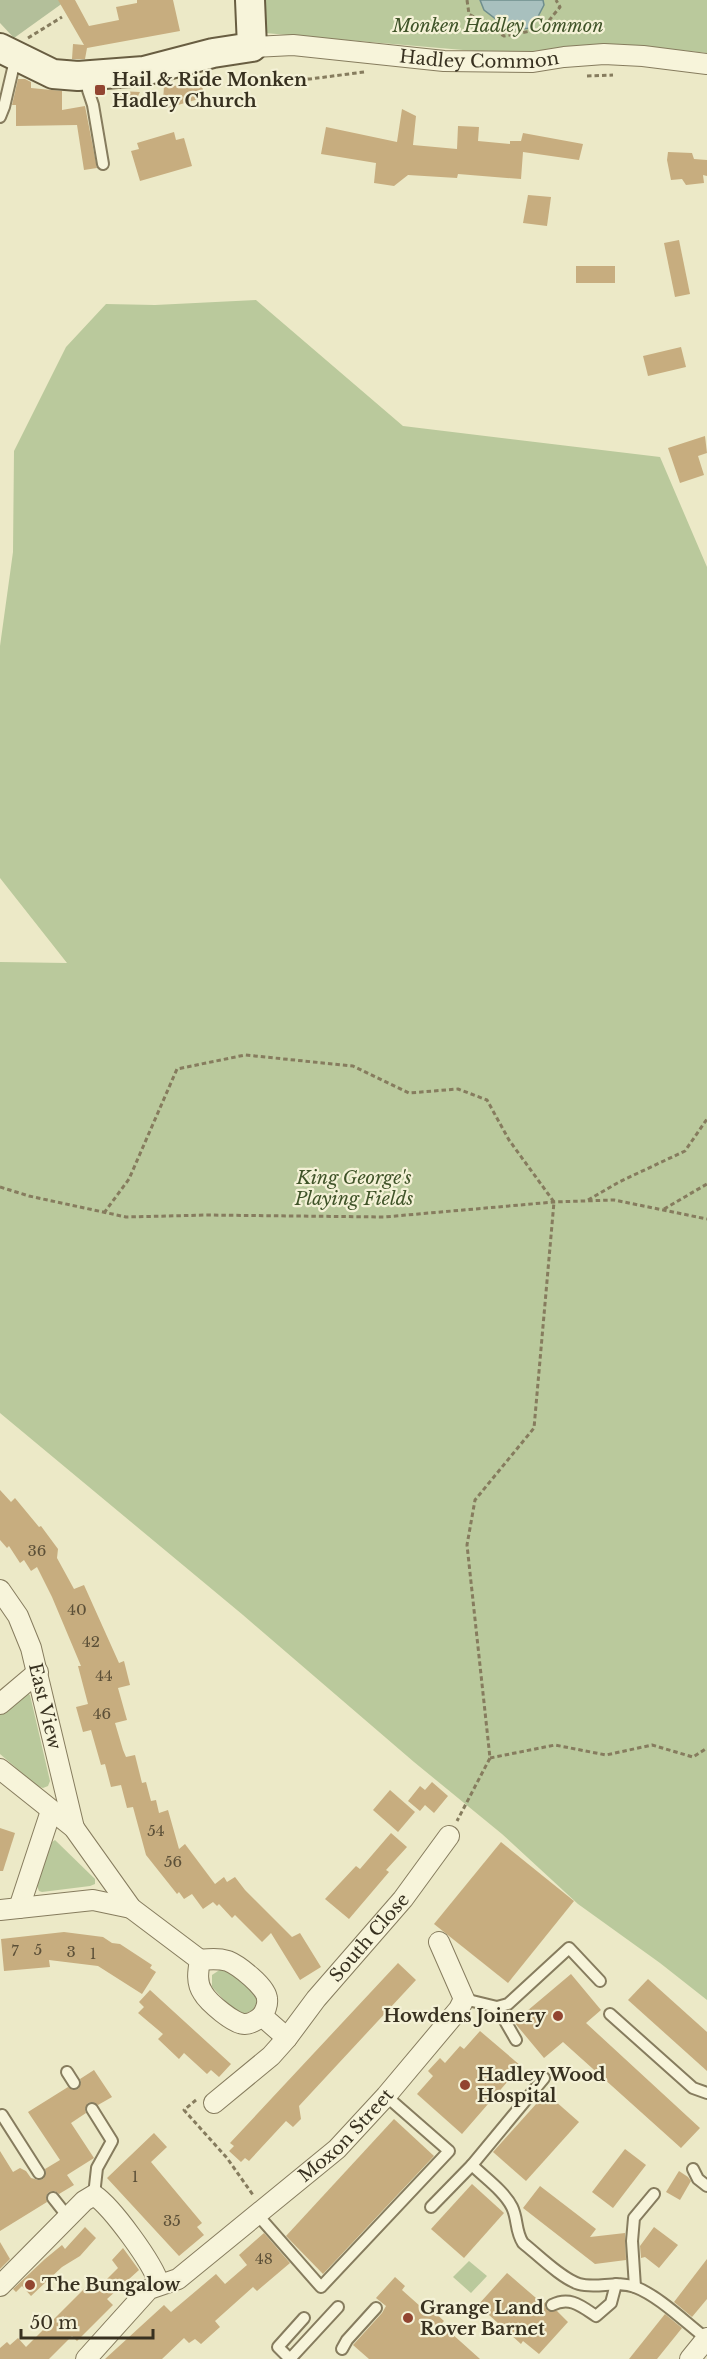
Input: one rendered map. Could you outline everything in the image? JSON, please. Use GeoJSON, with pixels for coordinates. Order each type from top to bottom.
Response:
{"type":"FeatureCollection","features":[{"type":"Feature","properties":{"kind":"street"},"geometry":{"type":"LineString","coordinates":[[8,52],[52,74],[88,75],[144,71],[213,53],[252,47],[250,0]]}},
{"type":"Feature","properties":{"kind":"street","name":"Hadley Common"},"geometry":{"type":"LineString","coordinates":[[252,47],[293,45],[444,61],[533,62],[604,54],[707,64]]}},
{"type":"Feature","properties":{"kind":"street","name":"East View"},"geometry":{"type":"LineString","coordinates":[[0,1590],[18,1616],[31,1648],[74,1828]]}},
{"type":"Feature","properties":{"kind":"street"},"geometry":{"type":"LineString","coordinates":[[0,1704],[38,1672]]}},
{"type":"Feature","properties":{"kind":"street"},"geometry":{"type":"LineString","coordinates":[[0,1769],[74,1828],[131,1908],[200,1960],[213,1959],[229,1962],[261,1985],[268,1996],[267,2006],[262,2016],[251,2023],[242,2025],[232,2020],[202,1993],[197,1976],[200,1960]]}},
{"type":"Feature","properties":{"kind":"street"},"geometry":{"type":"LineString","coordinates":[[51,1811],[9,1909],[93,1900],[131,1908]]}},
{"type":"Feature","properties":{"kind":"street","name":"South Close"},"geometry":{"type":"LineString","coordinates":[[214,2103],[271,2056],[287,2038],[316,1999],[403,1899],[449,1836]]}},
{"type":"Feature","properties":{"kind":"street"},"geometry":{"type":"LineString","coordinates":[[439,1942],[464,2000]]}},
{"type":"Feature","properties":{"kind":"street","name":"Moxon Street"},"geometry":{"type":"LineString","coordinates":[[86,2359],[149,2289],[178,2279],[337,2149],[386,2096],[464,2000]]}},
{"type":"Feature","properties":{"kind":"street"},"geometry":{"type":"LineString","coordinates":[[262,2016],[287,2038]]}},
{"type":"Feature","properties":{"kind":"street"},"geometry":{"type":"LineString","coordinates":[[0,2286],[84,2201],[94,2196],[103,2201],[129,2236],[156,2274],[159,2284]]}},
{"type":"Feature","properties":{"kind":"street"},"geometry":{"type":"LineString","coordinates":[[690,2359],[707,2338]]}},
{"type":"Feature","properties":{"kind":"lane"},"geometry":{"type":"LineString","coordinates":[[0,117],[4,107],[8,52]]}},
{"type":"Feature","properties":{"kind":"lane"},"geometry":{"type":"LineString","coordinates":[[88,75],[88,90],[104,164]]}},
{"type":"Feature","properties":{"kind":"lane"},"geometry":{"type":"LineString","coordinates":[[464,2000],[497,2007],[508,2004],[569,1948],[600,1981]]}},
{"type":"Feature","properties":{"kind":"lane"},"geometry":{"type":"LineString","coordinates":[[497,2007],[516,2040]]}},
{"type":"Feature","properties":{"kind":"lane"},"geometry":{"type":"LineString","coordinates":[[610,2014],[693,2088],[707,2093]]}},
{"type":"Feature","properties":{"kind":"lane"},"geometry":{"type":"LineString","coordinates":[[67,2072],[74,2083]]}},
{"type":"Feature","properties":{"kind":"lane"},"geometry":{"type":"LineString","coordinates":[[431,2207],[472,2165],[544,2078]]}},
{"type":"Feature","properties":{"kind":"lane"},"geometry":{"type":"LineString","coordinates":[[256,2213],[321,2287],[449,2151],[386,2096]]}},
{"type":"Feature","properties":{"kind":"lane"},"geometry":{"type":"LineString","coordinates":[[92,2109],[112,2141],[97,2168],[94,2196]]}},
{"type":"Feature","properties":{"kind":"lane"},"geometry":{"type":"LineString","coordinates":[[2,2115],[39,2174]]}},
{"type":"Feature","properties":{"kind":"lane"},"geometry":{"type":"LineString","coordinates":[[472,2165],[513,2209],[518,2235],[523,2243],[570,2280],[580,2284],[616,2283],[636,2287],[707,2338]]}},
{"type":"Feature","properties":{"kind":"lane"},"geometry":{"type":"LineString","coordinates":[[693,2169],[698,2179],[707,2186]]}},
{"type":"Feature","properties":{"kind":"lane"},"geometry":{"type":"LineString","coordinates":[[636,2287],[632,2241],[634,2218],[654,2194]]}},
{"type":"Feature","properties":{"kind":"lane"},"geometry":{"type":"LineString","coordinates":[[54,2198],[68,2217]]}},
{"type":"Feature","properties":{"kind":"lane"},"geometry":{"type":"LineString","coordinates":[[552,2305],[570,2300],[596,2316],[611,2302],[616,2283]]}},
{"type":"Feature","properties":{"kind":"lane"},"geometry":{"type":"LineString","coordinates":[[304,2318],[278,2347],[291,2359],[338,2307]]}},
{"type":"Feature","properties":{"kind":"lane"},"geometry":{"type":"LineString","coordinates":[[342,2349],[347,2340],[376,2308]]}},
{"type":"Feature","properties":{"kind":"path"},"geometry":{"type":"LineString","coordinates":[[467,0],[469,14],[504,36],[542,29],[560,7],[556,0]]}},
{"type":"Feature","properties":{"kind":"path"},"geometry":{"type":"LineString","coordinates":[[8,52],[62,16]]}},
{"type":"Feature","properties":{"kind":"path"},"geometry":{"type":"LineString","coordinates":[[255,80],[310,80],[372,71]]}},
{"type":"Feature","properties":{"kind":"path"},"geometry":{"type":"LineString","coordinates":[[104,1213],[129,1179],[177,1069],[244,1055],[353,1066],[409,1093],[458,1089],[487,1100],[509,1140],[554,1202],[534,1428],[475,1500],[467,1545],[490,1758],[449,1836]]}},
{"type":"Feature","properties":{"kind":"path"},"geometry":{"type":"LineString","coordinates":[[586,1201],[619,1182],[685,1151],[707,1119]]}},
{"type":"Feature","properties":{"kind":"path"},"geometry":{"type":"LineString","coordinates":[[662,1210],[707,1184]]}},
{"type":"Feature","properties":{"kind":"path"},"geometry":{"type":"LineString","coordinates":[[0,1187],[126,1217],[207,1215],[384,1217],[554,1202],[614,1200],[707,1219]]}},
{"type":"Feature","properties":{"kind":"path"},"geometry":{"type":"LineString","coordinates":[[490,1758],[555,1745],[606,1755],[652,1745],[693,1757],[707,1748]]}},
{"type":"Feature","properties":{"kind":"green space"},"geometry":{"type":"Polygon","coordinates":[[[0,0],[67,0],[14,38],[0,23],[0,0]]]}},
{"type":"Feature","properties":{"kind":"green space","name":"Monken Hadley Common"},"geometry":{"type":"Polygon","coordinates":[[[260,0],[707,0],[707,53],[632,45],[498,53],[265,33],[260,0]]]}},
{"type":"Feature","properties":{"kind":"green space","name":"King George's Playing Fields"},"geometry":{"type":"Polygon","coordinates":[[[256,300],[403,426],[660,457],[707,567],[707,2000],[578,1904],[502,1834],[0,1413],[0,962],[67,963],[0,878],[0,646],[13,552],[14,451],[66,347],[106,304],[155,305],[256,300]]]}},
{"type":"Feature","properties":{"kind":"green space"},"geometry":{"type":"Polygon","coordinates":[[[27,1693],[30,1695],[50,1781],[48,1786],[43,1788],[37,1786],[0,1754],[0,1713],[27,1693]]]}},
{"type":"Feature","properties":{"kind":"green space"},"geometry":{"type":"Polygon","coordinates":[[[55,1840],[95,1879],[95,1884],[39,1891],[37,1886],[52,1842],[55,1840]]]}},
{"type":"Feature","properties":{"kind":"green space"},"geometry":{"type":"Polygon","coordinates":[[[221,1969],[227,1970],[256,1992],[259,1998],[253,2010],[242,2015],[235,2012],[212,1987],[212,1975],[221,1969]]]}},
{"type":"Feature","properties":{"kind":"green space"},"geometry":{"type":"Polygon","coordinates":[[[469,2261],[487,2276],[471,2293],[453,2277],[469,2261]]]}},
{"type":"Feature","properties":{"kind":"water"},"geometry":{"type":"Polygon","coordinates":[[[480,0],[543,0],[544,5],[532,28],[510,30],[484,10],[480,0]]]}},
{"type":"Feature","properties":{"kind":"building"},"geometry":{"type":"Polygon","coordinates":[[[58,0],[75,0],[89,26],[119,20],[116,7],[137,3],[137,0],[173,0],[180,31],[87,48],[85,59],[72,59],[73,44],[84,45],[58,0]]]}},
{"type":"Feature","properties":{"kind":"building"},"geometry":{"type":"Polygon","coordinates":[[[18,79],[31,82],[31,88],[62,91],[62,110],[85,106],[97,168],[84,170],[77,125],[16,126],[16,105],[12,105],[18,79]]]}},
{"type":"Feature","properties":{"kind":"building"},"geometry":{"type":"Polygon","coordinates":[[[198,85],[204,92],[199,99],[167,108],[163,101],[164,86],[198,85]]]}},
{"type":"Feature","properties":{"kind":"building"},"geometry":{"type":"Polygon","coordinates":[[[118,91],[140,92],[133,106],[124,109],[118,91]]]}},
{"type":"Feature","properties":{"kind":"building"},"geometry":{"type":"Polygon","coordinates":[[[402,109],[416,116],[413,145],[457,149],[458,126],[479,127],[478,141],[510,144],[510,141],[521,141],[523,133],[583,144],[579,160],[523,152],[521,179],[458,174],[457,178],[408,175],[394,186],[374,183],[376,163],[321,154],[326,127],[397,142],[402,109]]]}},
{"type":"Feature","properties":{"kind":"building"},"geometry":{"type":"Polygon","coordinates":[[[174,132],[176,140],[184,138],[192,166],[140,181],[131,151],[139,149],[137,143],[174,132]]]}},
{"type":"Feature","properties":{"kind":"building"},"geometry":{"type":"Polygon","coordinates":[[[668,152],[692,153],[694,159],[707,160],[707,176],[703,175],[704,183],[686,185],[682,179],[671,180],[667,160],[668,152]]]}},
{"type":"Feature","properties":{"kind":"building"},"geometry":{"type":"Polygon","coordinates":[[[528,195],[551,197],[547,226],[523,223],[528,195]]]}},
{"type":"Feature","properties":{"kind":"building"},"geometry":{"type":"Polygon","coordinates":[[[679,240],[690,294],[675,297],[664,243],[679,240]]]}},
{"type":"Feature","properties":{"kind":"building"},"geometry":{"type":"Polygon","coordinates":[[[576,266],[615,266],[615,283],[576,283],[576,266]]]}},
{"type":"Feature","properties":{"kind":"building"},"geometry":{"type":"Polygon","coordinates":[[[681,347],[686,367],[648,376],[643,356],[681,347]]]}},
{"type":"Feature","properties":{"kind":"building"},"geometry":{"type":"Polygon","coordinates":[[[705,436],[707,453],[698,456],[704,475],[680,483],[668,448],[705,436]]]}},
{"type":"Feature","properties":{"kind":"building"},"geometry":{"type":"Polygon","coordinates":[[[0,1490],[11,1502],[15,1498],[39,1527],[41,1526],[58,1549],[57,1558],[74,1589],[84,1585],[119,1663],[124,1661],[130,1685],[118,1688],[127,1720],[115,1723],[126,1757],[135,1755],[142,1783],[146,1782],[151,1801],[156,1800],[159,1813],[168,1810],[179,1849],[185,1844],[215,1884],[224,1877],[227,1882],[235,1877],[292,1937],[300,1933],[321,1967],[300,1980],[271,1933],[262,1942],[235,1915],[232,1918],[219,1904],[217,1906],[213,1902],[203,1909],[192,1894],[184,1899],[179,1892],[177,1894],[146,1855],[133,1807],[127,1808],[121,1785],[111,1787],[105,1764],[101,1765],[91,1730],[83,1732],[76,1707],[88,1704],[78,1666],[81,1666],[52,1597],[37,1567],[31,1571],[24,1560],[20,1563],[9,1546],[7,1548],[0,1540],[0,1490]]]}},
{"type":"Feature","properties":{"kind":"building"},"geometry":{"type":"Polygon","coordinates":[[[432,1782],[448,1796],[434,1813],[425,1805],[420,1811],[408,1801],[420,1786],[425,1790],[432,1782]]]}},
{"type":"Feature","properties":{"kind":"building"},"geometry":{"type":"Polygon","coordinates":[[[390,1790],[415,1812],[398,1832],[373,1810],[390,1790]]]}},
{"type":"Feature","properties":{"kind":"building"},"geometry":{"type":"Polygon","coordinates":[[[0,1828],[15,1833],[3,1871],[0,1871],[0,1828]]]}},
{"type":"Feature","properties":{"kind":"building"},"geometry":{"type":"Polygon","coordinates":[[[391,1833],[407,1847],[386,1870],[389,1872],[349,1919],[325,1899],[356,1866],[360,1869],[391,1833]]]}},
{"type":"Feature","properties":{"kind":"building"},"geometry":{"type":"Polygon","coordinates":[[[501,1842],[574,1901],[508,1983],[434,1924],[501,1842]]]}},
{"type":"Feature","properties":{"kind":"building"},"geometry":{"type":"Polygon","coordinates":[[[64,1932],[103,1937],[112,1943],[120,1944],[152,1965],[150,1968],[156,1972],[142,1994],[98,1966],[49,1960],[50,1967],[4,1971],[1,1939],[64,1932]]]}},
{"type":"Feature","properties":{"kind":"building"},"geometry":{"type":"Polygon","coordinates":[[[398,1963],[416,1980],[299,2106],[301,2119],[293,2127],[286,2121],[249,2161],[245,2158],[241,2162],[229,2151],[234,2146],[230,2143],[398,1963]]]}},
{"type":"Feature","properties":{"kind":"building"},"geometry":{"type":"Polygon","coordinates":[[[571,1974],[601,2010],[586,2023],[700,2128],[681,2148],[563,2042],[544,2058],[514,2022],[571,1974]]]}},
{"type":"Feature","properties":{"kind":"building"},"geometry":{"type":"Polygon","coordinates":[[[648,1979],[707,2032],[707,2071],[628,2000],[648,1979]]]}},
{"type":"Feature","properties":{"kind":"building"},"geometry":{"type":"Polygon","coordinates":[[[150,1990],[231,2064],[219,2077],[211,2070],[207,2074],[184,2053],[179,2059],[158,2039],[163,2034],[138,2013],[144,2007],[139,2002],[150,1990]]]}},
{"type":"Feature","properties":{"kind":"building","name":"Hadley Wood Hospital"},"geometry":{"type":"Polygon","coordinates":[[[480,2031],[521,2066],[462,2134],[417,2094],[433,2076],[428,2071],[440,2058],[445,2063],[460,2046],[464,2049],[480,2031]]]}},
{"type":"Feature","properties":{"kind":"building"},"geometry":{"type":"Polygon","coordinates":[[[94,2070],[112,2097],[98,2105],[88,2103],[86,2113],[71,2123],[94,2158],[67,2175],[74,2185],[59,2194],[55,2191],[49,2192],[46,2196],[47,2202],[0,2231],[0,2151],[13,2172],[20,2168],[26,2171],[31,2178],[43,2179],[45,2169],[60,2160],[28,2112],[68,2087],[78,2089],[80,2079],[94,2070]]]}},
{"type":"Feature","properties":{"kind":"building"},"geometry":{"type":"Polygon","coordinates":[[[546,2093],[579,2122],[526,2181],[493,2152],[546,2093]]]}},
{"type":"Feature","properties":{"kind":"building"},"geometry":{"type":"Polygon","coordinates":[[[394,2119],[434,2156],[323,2274],[286,2236],[394,2119]]]}},
{"type":"Feature","properties":{"kind":"building"},"geometry":{"type":"Polygon","coordinates":[[[154,2133],[167,2147],[151,2162],[202,2223],[197,2227],[204,2235],[179,2256],[107,2178],[154,2133]]]}},
{"type":"Feature","properties":{"kind":"building"},"geometry":{"type":"Polygon","coordinates":[[[625,2149],[646,2165],[613,2208],[592,2192],[625,2149]]]}},
{"type":"Feature","properties":{"kind":"building"},"geometry":{"type":"Polygon","coordinates":[[[679,2171],[691,2181],[680,2200],[666,2192],[679,2171]]]}},
{"type":"Feature","properties":{"kind":"building"},"geometry":{"type":"Polygon","coordinates":[[[472,2184],[504,2213],[464,2258],[431,2229],[472,2184]]]}},
{"type":"Feature","properties":{"kind":"building"},"geometry":{"type":"Polygon","coordinates":[[[540,2186],[596,2229],[590,2237],[625,2233],[626,2260],[595,2264],[523,2208],[540,2186]]]}},
{"type":"Feature","properties":{"kind":"building"},"geometry":{"type":"Polygon","coordinates":[[[85,2227],[96,2238],[80,2256],[62,2267],[31,2296],[22,2286],[16,2292],[13,2289],[62,2245],[65,2249],[85,2227]]]}},
{"type":"Feature","properties":{"kind":"building"},"geometry":{"type":"Polygon","coordinates":[[[654,2227],[678,2245],[659,2268],[645,2257],[641,2258],[640,2246],[654,2227]]]}},
{"type":"Feature","properties":{"kind":"building"},"geometry":{"type":"Polygon","coordinates":[[[264,2233],[290,2263],[257,2291],[253,2287],[215,2321],[220,2327],[201,2344],[195,2339],[189,2343],[184,2338],[162,2359],[105,2359],[164,2305],[171,2312],[216,2274],[225,2284],[247,2265],[239,2255],[264,2233]]]}},
{"type":"Feature","properties":{"kind":"building"},"geometry":{"type":"Polygon","coordinates":[[[0,2242],[10,2259],[0,2269],[0,2242]]]}},
{"type":"Feature","properties":{"kind":"building"},"geometry":{"type":"Polygon","coordinates":[[[123,2248],[139,2270],[107,2299],[113,2305],[77,2341],[72,2336],[49,2359],[0,2359],[0,2348],[7,2342],[10,2345],[18,2338],[26,2347],[91,2282],[97,2289],[118,2268],[112,2260],[123,2248]]]}},
{"type":"Feature","properties":{"kind":"building"},"geometry":{"type":"Polygon","coordinates":[[[707,2259],[707,2299],[692,2317],[674,2302],[707,2259]]]}},
{"type":"Feature","properties":{"kind":"building"},"geometry":{"type":"Polygon","coordinates":[[[507,2273],[543,2304],[546,2302],[545,2307],[548,2311],[557,2311],[568,2322],[539,2354],[523,2341],[521,2344],[478,2305],[507,2273]]]}},
{"type":"Feature","properties":{"kind":"building","name":"Grange Land Rover Barnet"},"geometry":{"type":"Polygon","coordinates":[[[395,2277],[405,2286],[402,2290],[430,2315],[433,2311],[444,2321],[441,2324],[480,2359],[369,2359],[353,2345],[382,2313],[386,2306],[376,2298],[395,2277]]]}},
{"type":"Feature","properties":{"kind":"building"},"geometry":{"type":"Polygon","coordinates":[[[665,2314],[682,2328],[657,2359],[629,2359],[665,2314]]]}},
{"type":"Feature","properties":{"kind":"place","name":"Hail & Ride Monken Hadley Church"},"geometry":{"type":"Point","coordinates":[100,90]}},
{"type":"Feature","properties":{"kind":"place","name":"Howdens Joinery"},"geometry":{"type":"Point","coordinates":[558,2016]}},
{"type":"Feature","properties":{"kind":"place","name":"Hadley Wood Hospital"},"geometry":{"type":"Point","coordinates":[465,2085]}},
{"type":"Feature","properties":{"kind":"place","name":"The Bungalow"},"geometry":{"type":"Point","coordinates":[30,2285]}},
{"type":"Feature","properties":{"kind":"place","name":"Grange Land Rover Barnet"},"geometry":{"type":"Point","coordinates":[408,2318]}}]}
